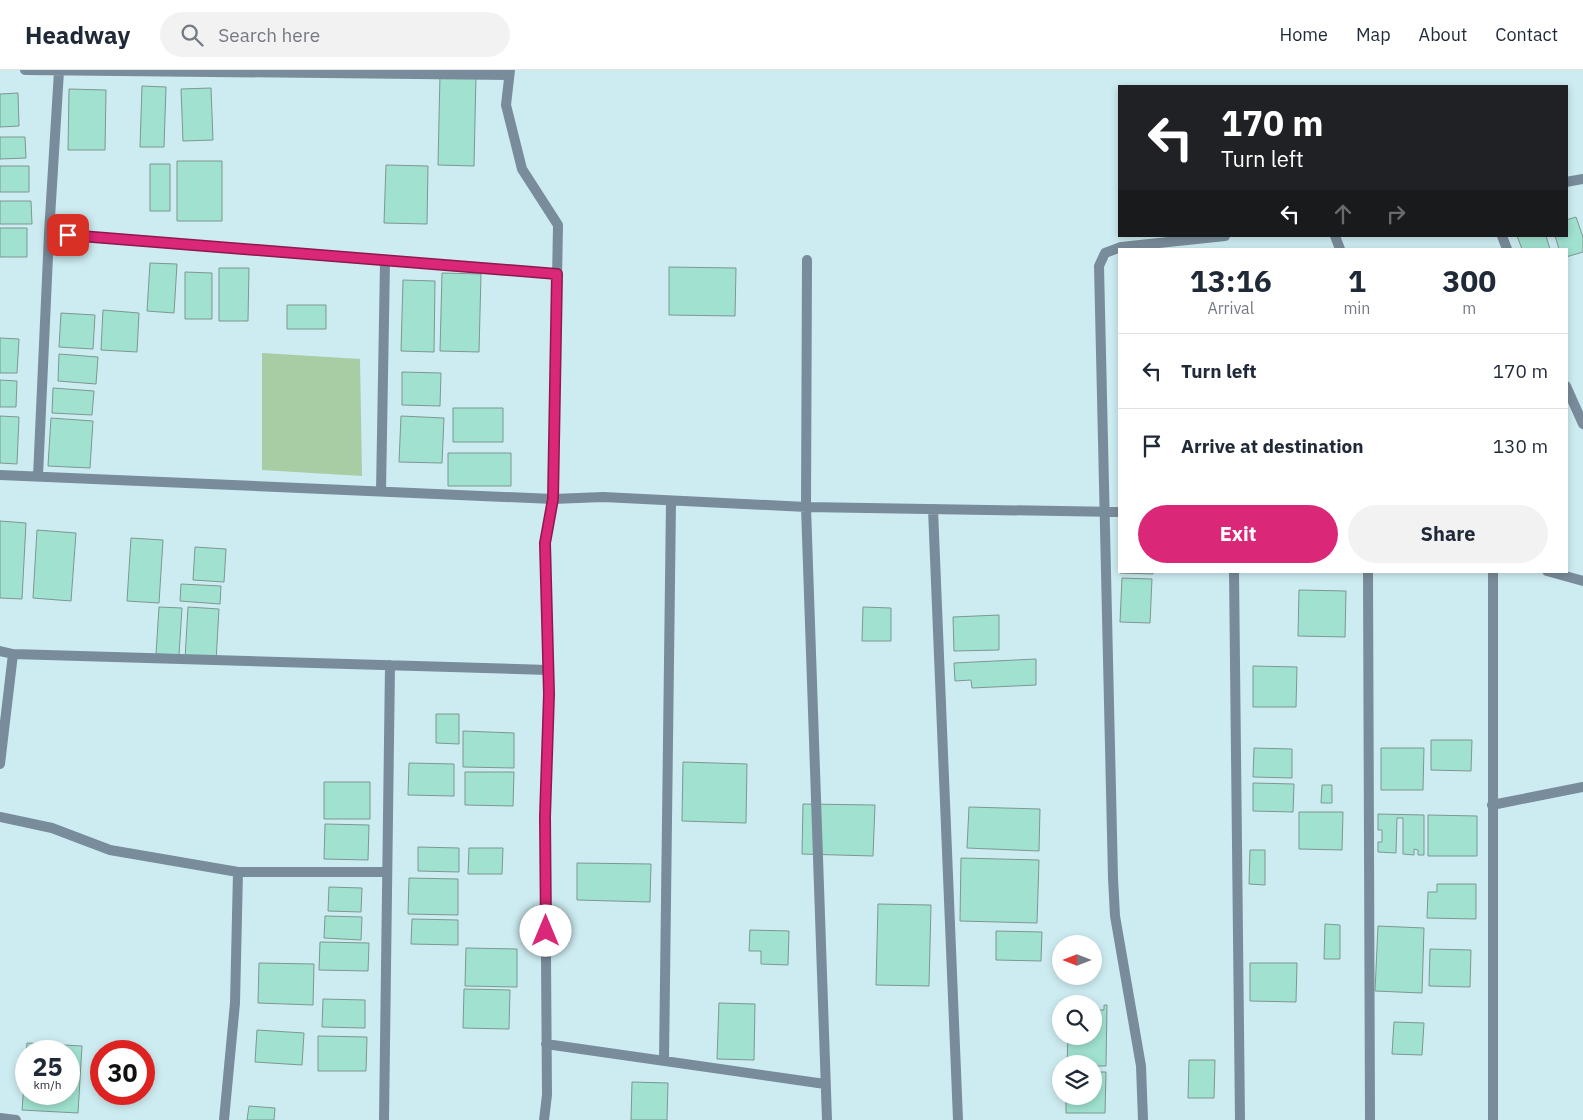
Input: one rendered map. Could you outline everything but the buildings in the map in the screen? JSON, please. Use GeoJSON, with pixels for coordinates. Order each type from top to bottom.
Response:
{"type":"FeatureCollection","features":[{"type":"Feature","properties":{"kind":"street"},"geometry":{"type":"LineString","coordinates":[[25,70],[510,72],[506,105],[522,169],[558,225],[553,499],[545,543],[548,670],[545,817],[547,1095],[544,1120]]}},
{"type":"Feature","properties":{"kind":"street"},"geometry":{"type":"LineString","coordinates":[[38,476],[58,71]]}},
{"type":"Feature","properties":{"kind":"street"},"geometry":{"type":"LineString","coordinates":[[1568,182],[1583,179]]}},
{"type":"Feature","properties":{"kind":"street"},"geometry":{"type":"LineString","coordinates":[[49,234],[385,262],[557,274]]}},
{"type":"Feature","properties":{"kind":"street"},"geometry":{"type":"LineString","coordinates":[[1118,248],[1220,237]]}},
{"type":"Feature","properties":{"kind":"street"},"geometry":{"type":"LineString","coordinates":[[1118,248],[1105,253],[1099,266],[1115,916],[1141,1066],[1142,1120]]}},
{"type":"Feature","properties":{"kind":"street"},"geometry":{"type":"LineString","coordinates":[[807,260],[806,507],[826,1120]]}},
{"type":"Feature","properties":{"kind":"street"},"geometry":{"type":"LineString","coordinates":[[381,492],[385,262]]}},
{"type":"Feature","properties":{"kind":"street"},"geometry":{"type":"LineString","coordinates":[[1568,390],[1583,424]]}},
{"type":"Feature","properties":{"kind":"street"},"geometry":{"type":"LineString","coordinates":[[0,475],[553,499],[603,497],[806,507],[1118,512]]}},
{"type":"Feature","properties":{"kind":"street"},"geometry":{"type":"LineString","coordinates":[[664,1061],[671,501]]}},
{"type":"Feature","properties":{"kind":"street"},"geometry":{"type":"LineString","coordinates":[[933,509],[958,1120]]}},
{"type":"Feature","properties":{"kind":"street"},"geometry":{"type":"LineString","coordinates":[[1234,573],[1240,1120]]}},
{"type":"Feature","properties":{"kind":"street"},"geometry":{"type":"LineString","coordinates":[[1368,573],[1370,1120]]}},
{"type":"Feature","properties":{"kind":"street"},"geometry":{"type":"LineString","coordinates":[[1493,573],[1493,1120]]}},
{"type":"Feature","properties":{"kind":"street"},"geometry":{"type":"LineString","coordinates":[[1554,573],[1583,581]]}},
{"type":"Feature","properties":{"kind":"street"},"geometry":{"type":"LineString","coordinates":[[0,652],[13,654],[548,670]]}},
{"type":"Feature","properties":{"kind":"street"},"geometry":{"type":"LineString","coordinates":[[0,764],[13,654]]}},
{"type":"Feature","properties":{"kind":"street"},"geometry":{"type":"LineString","coordinates":[[384,1120],[390,665]]}},
{"type":"Feature","properties":{"kind":"street"},"geometry":{"type":"LineString","coordinates":[[1492,805],[1583,787]]}},
{"type":"Feature","properties":{"kind":"street"},"geometry":{"type":"LineString","coordinates":[[0,817],[52,828],[110,850],[238,872],[386,872]]}},
{"type":"Feature","properties":{"kind":"street"},"geometry":{"type":"LineString","coordinates":[[224,1120],[235,1003],[238,872]]}},
{"type":"Feature","properties":{"kind":"street"},"geometry":{"type":"LineString","coordinates":[[546,1044],[825,1084]]}},
{"type":"Feature","properties":{"kind":"street"},"geometry":{"type":"LineString","coordinates":[[0,1118],[16,1120]]}},
{"type":"Feature","properties":{"kind":"green space"},"geometry":{"type":"Polygon","coordinates":[[[262,353],[360,359],[362,476],[262,470],[262,353]]]}},
{"type":"Feature","properties":{"kind":"route"},"geometry":{"type":"LineString","coordinates":[[68,235],[385,262],[557,274],[553,499],[545,543],[549,694],[545,817],[546,931]]}}]}
